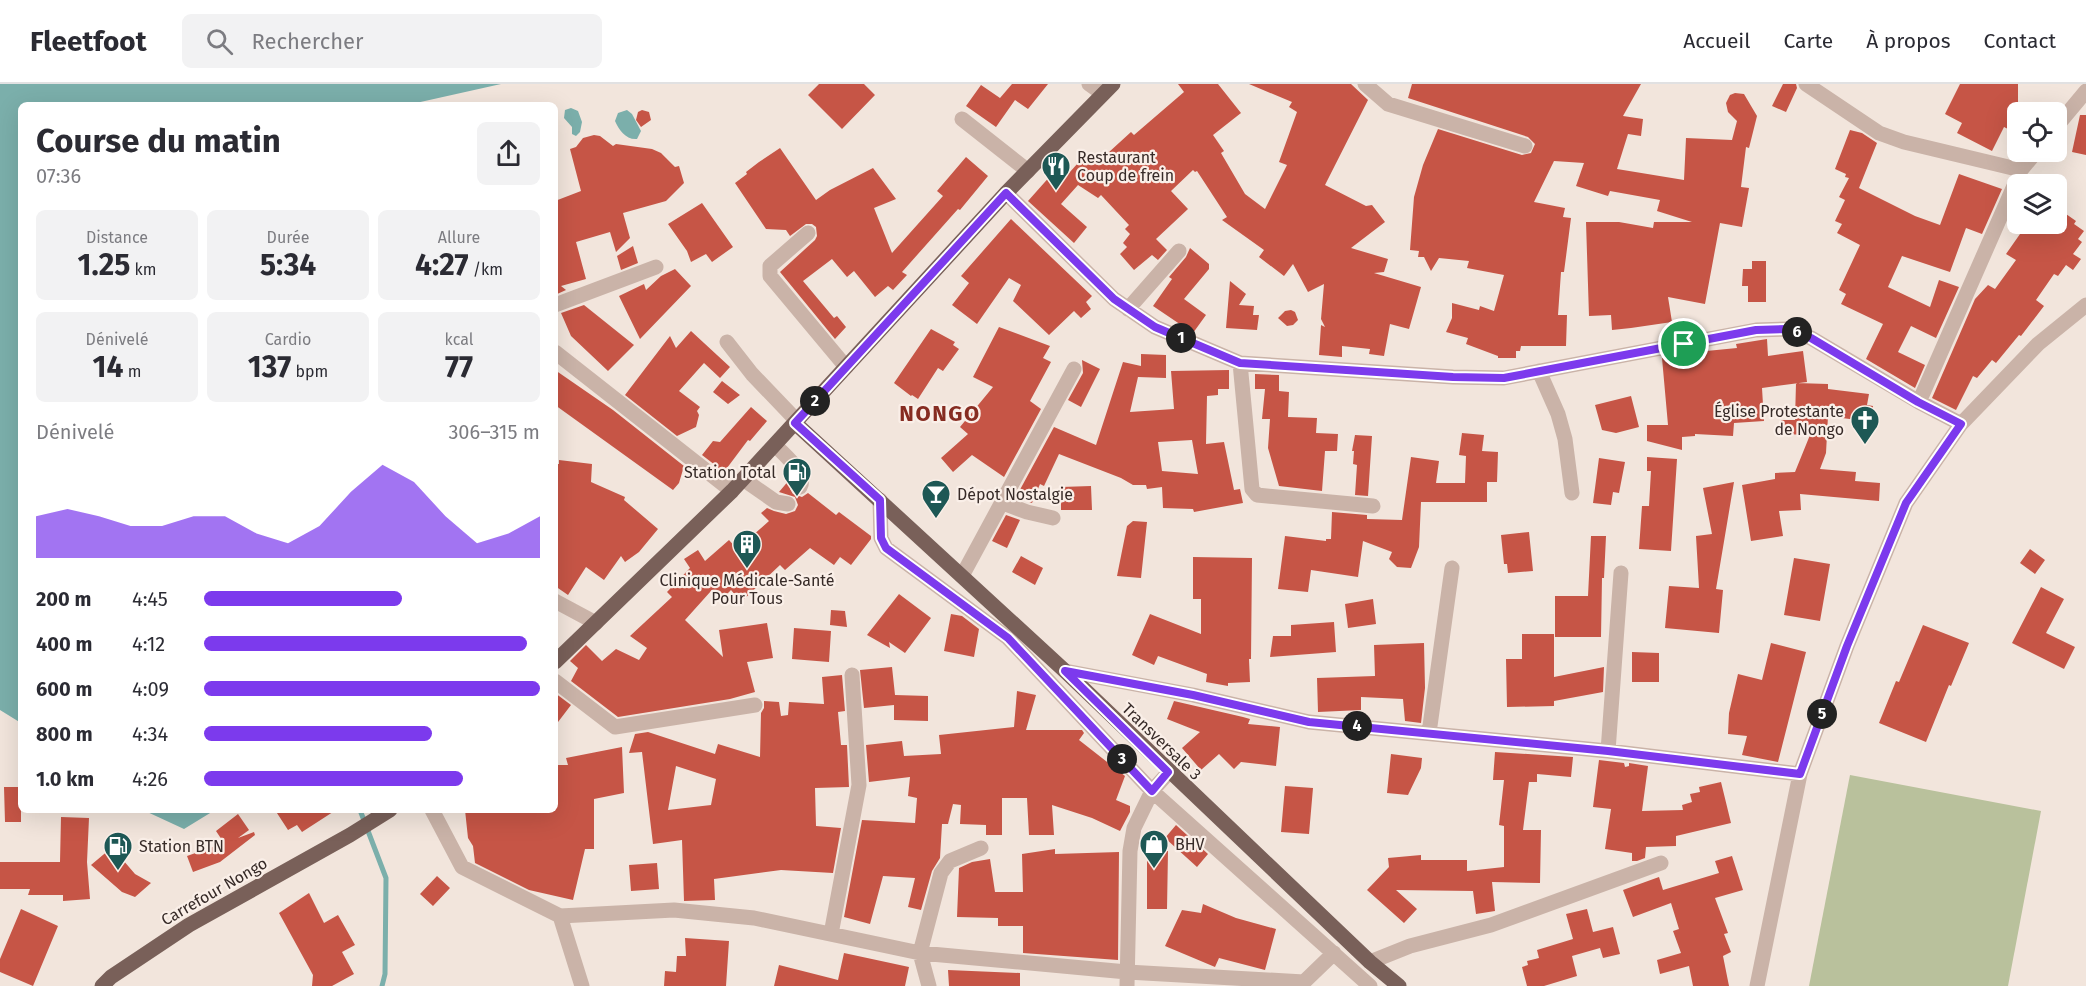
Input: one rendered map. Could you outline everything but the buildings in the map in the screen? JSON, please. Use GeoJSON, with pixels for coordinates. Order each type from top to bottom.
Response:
{"type":"FeatureCollection","features":[{"type":"Feature","properties":{"kind":"main road"},"geometry":{"type":"LineString","coordinates":[[558,659],[738,485],[1006,193],[1108,89]]}},
{"type":"Feature","properties":{"kind":"main road","name":"Transversale 3"},"geometry":{"type":"LineString","coordinates":[[796,422],[1065,671],[1168,772],[1370,962],[1399,986]]}},
{"type":"Feature","properties":{"kind":"main road","name":"Carrefour Nongo"},"geometry":{"type":"LineString","coordinates":[[102,986],[111,977],[189,925],[385,813]]}},
{"type":"Feature","properties":{"kind":"street"},"geometry":{"type":"LineString","coordinates":[[1089,84],[1108,89]]}},
{"type":"Feature","properties":{"kind":"street"},"geometry":{"type":"LineString","coordinates":[[1365,84],[1388,104],[1525,146]]}},
{"type":"Feature","properties":{"kind":"street"},"geometry":{"type":"LineString","coordinates":[[1806,84],[1879,132],[1904,142],[2021,170]]}},
{"type":"Feature","properties":{"kind":"street"},"geometry":{"type":"LineString","coordinates":[[2067,114],[2086,92]]}},
{"type":"Feature","properties":{"kind":"street"},"geometry":{"type":"LineString","coordinates":[[962,119],[1028,171]]}},
{"type":"Feature","properties":{"kind":"street"},"geometry":{"type":"LineString","coordinates":[[1918,402],[2021,170],[2028,162]]}},
{"type":"Feature","properties":{"kind":"street"},"geometry":{"type":"LineString","coordinates":[[1006,193],[1114,299],[1155,327],[1240,363],[1453,377],[1504,378],[1756,330],[1788,329],[1811,338],[1918,402],[1961,424]]}},
{"type":"Feature","properties":{"kind":"street"},"geometry":{"type":"LineString","coordinates":[[808,233],[770,266],[770,276],[846,367]]}},
{"type":"Feature","properties":{"kind":"street"},"geometry":{"type":"LineString","coordinates":[[1128,309],[1179,252]]}},
{"type":"Feature","properties":{"kind":"street"},"geometry":{"type":"LineString","coordinates":[[558,304],[656,267]]}},
{"type":"Feature","properties":{"kind":"street"},"geometry":{"type":"LineString","coordinates":[[1757,986],[1800,774],[1847,646],[1906,503],[1961,424],[2038,344],[2086,305]]}},
{"type":"Feature","properties":{"kind":"street"},"geometry":{"type":"LineString","coordinates":[[727,342],[752,374],[796,422]]}},
{"type":"Feature","properties":{"kind":"street"},"geometry":{"type":"LineString","coordinates":[[558,354],[738,485],[776,502],[788,504]]}},
{"type":"Feature","properties":{"kind":"street"},"geometry":{"type":"LineString","coordinates":[[1240,363],[1252,489],[1257,495],[1373,506]]}},
{"type":"Feature","properties":{"kind":"street"},"geometry":{"type":"LineString","coordinates":[[962,576],[1074,369]]}},
{"type":"Feature","properties":{"kind":"street"},"geometry":{"type":"LineString","coordinates":[[1539,371],[1558,414],[1565,439],[1572,493]]}},
{"type":"Feature","properties":{"kind":"street"},"geometry":{"type":"LineString","coordinates":[[775,444],[802,475],[803,482],[800,487]]}},
{"type":"Feature","properties":{"kind":"street"},"geometry":{"type":"LineString","coordinates":[[880,500],[881,538],[886,548],[1008,638],[1152,791],[1370,986]]}},
{"type":"Feature","properties":{"kind":"street"},"geometry":{"type":"LineString","coordinates":[[1003,503],[1053,518]]}},
{"type":"Feature","properties":{"kind":"street"},"geometry":{"type":"LineString","coordinates":[[1429,733],[1452,568]]}},
{"type":"Feature","properties":{"kind":"street"},"geometry":{"type":"LineString","coordinates":[[1608,751],[1621,573]]}},
{"type":"Feature","properties":{"kind":"street"},"geometry":{"type":"LineString","coordinates":[[558,602],[596,622]]}},
{"type":"Feature","properties":{"kind":"street"},"geometry":{"type":"LineString","coordinates":[[1065,671],[1193,695],[1309,722],[1608,751],[1800,774]]}},
{"type":"Feature","properties":{"kind":"street"},"geometry":{"type":"LineString","coordinates":[[831,934],[859,785],[852,675]]}},
{"type":"Feature","properties":{"kind":"street"},"geometry":{"type":"LineString","coordinates":[[558,683],[615,727],[755,705]]}},
{"type":"Feature","properties":{"kind":"street"},"geometry":{"type":"LineString","coordinates":[[1127,979],[1130,851],[1134,828],[1152,791],[1168,772]]}},
{"type":"Feature","properties":{"kind":"street"},"geometry":{"type":"LineString","coordinates":[[434,813],[462,867],[560,916],[674,910],[754,918],[920,953],[1127,979],[1304,984],[1334,954]]}},
{"type":"Feature","properties":{"kind":"street"},"geometry":{"type":"LineString","coordinates":[[929,986],[920,953],[940,873],[950,861],[981,848]]}},
{"type":"Feature","properties":{"kind":"street"},"geometry":{"type":"LineString","coordinates":[[1370,962],[1410,946],[1491,925],[1661,863]]}},
{"type":"Feature","properties":{"kind":"street"},"geometry":{"type":"LineString","coordinates":[[560,916],[582,986]]}},
{"type":"Feature","properties":{"kind":"green space"},"geometry":{"type":"Polygon","coordinates":[[[1850,775],[2041,811],[2008,986],[1809,986],[1850,775]]]}},
{"type":"Feature","properties":{"kind":"water"},"geometry":{"type":"Polygon","coordinates":[[[0,84],[501,84],[420,102],[18,102],[18,721],[0,710],[0,84]]]}},
{"type":"Feature","properties":{"kind":"water"},"geometry":{"type":"Polygon","coordinates":[[[571,108],[578,111],[582,122],[580,132],[576,136],[572,134],[572,127],[564,118],[565,110],[571,108]]]}},
{"type":"Feature","properties":{"kind":"water"},"geometry":{"type":"Polygon","coordinates":[[[627,110],[632,114],[641,131],[637,139],[626,136],[615,121],[618,113],[627,110]]]}},
{"type":"Feature","properties":{"kind":"water"},"geometry":{"type":"Polygon","coordinates":[[[149,813],[210,813],[184,829],[149,813]]]}},
{"type":"Feature","properties":{"kind":"waterway"},"geometry":{"type":"LineString","coordinates":[[361,813],[386,878],[385,974],[382,986]]}},
{"type":"Feature","properties":{"kind":"place","name":"Restaurant Coup de frein"},"geometry":{"type":"Point","coordinates":[1056,192]}},
{"type":"Feature","properties":{"kind":"place","name":"Église Protestante de Nongo"},"geometry":{"type":"Point","coordinates":[1865,446]}},
{"type":"Feature","properties":{"kind":"place","name":"Station Total"},"geometry":{"type":"Point","coordinates":[797,498]}},
{"type":"Feature","properties":{"kind":"place","name":"Dépot Nostalgie"},"geometry":{"type":"Point","coordinates":[936,520]}},
{"type":"Feature","properties":{"kind":"place","name":"Clinique Médicale-Santé Pour Tous"},"geometry":{"type":"Point","coordinates":[747,570]}},
{"type":"Feature","properties":{"kind":"place","name":"BHV"},"geometry":{"type":"Point","coordinates":[1154,870]}},
{"type":"Feature","properties":{"kind":"place","name":"Station BTN"},"geometry":{"type":"Point","coordinates":[118,872]}},
{"type":"Feature","properties":{"kind":"district","name":"NONGO"},"geometry":{"type":"Point","coordinates":[940,413]}},
{"type":"Feature","properties":{"kind":"route"},"geometry":{"type":"LineString","coordinates":[[1006,193],[1114,299],[1155,327],[1240,363],[1453,377],[1504,378],[1684,344],[1756,330],[1788,329],[1811,338],[1918,402],[1961,424],[1906,503],[1847,646],[1800,774],[1608,751],[1309,722],[1193,695],[1065,671],[1168,772],[1152,791],[1008,638],[886,548],[881,538],[880,500],[795,423],[1006,193]]}}]}
